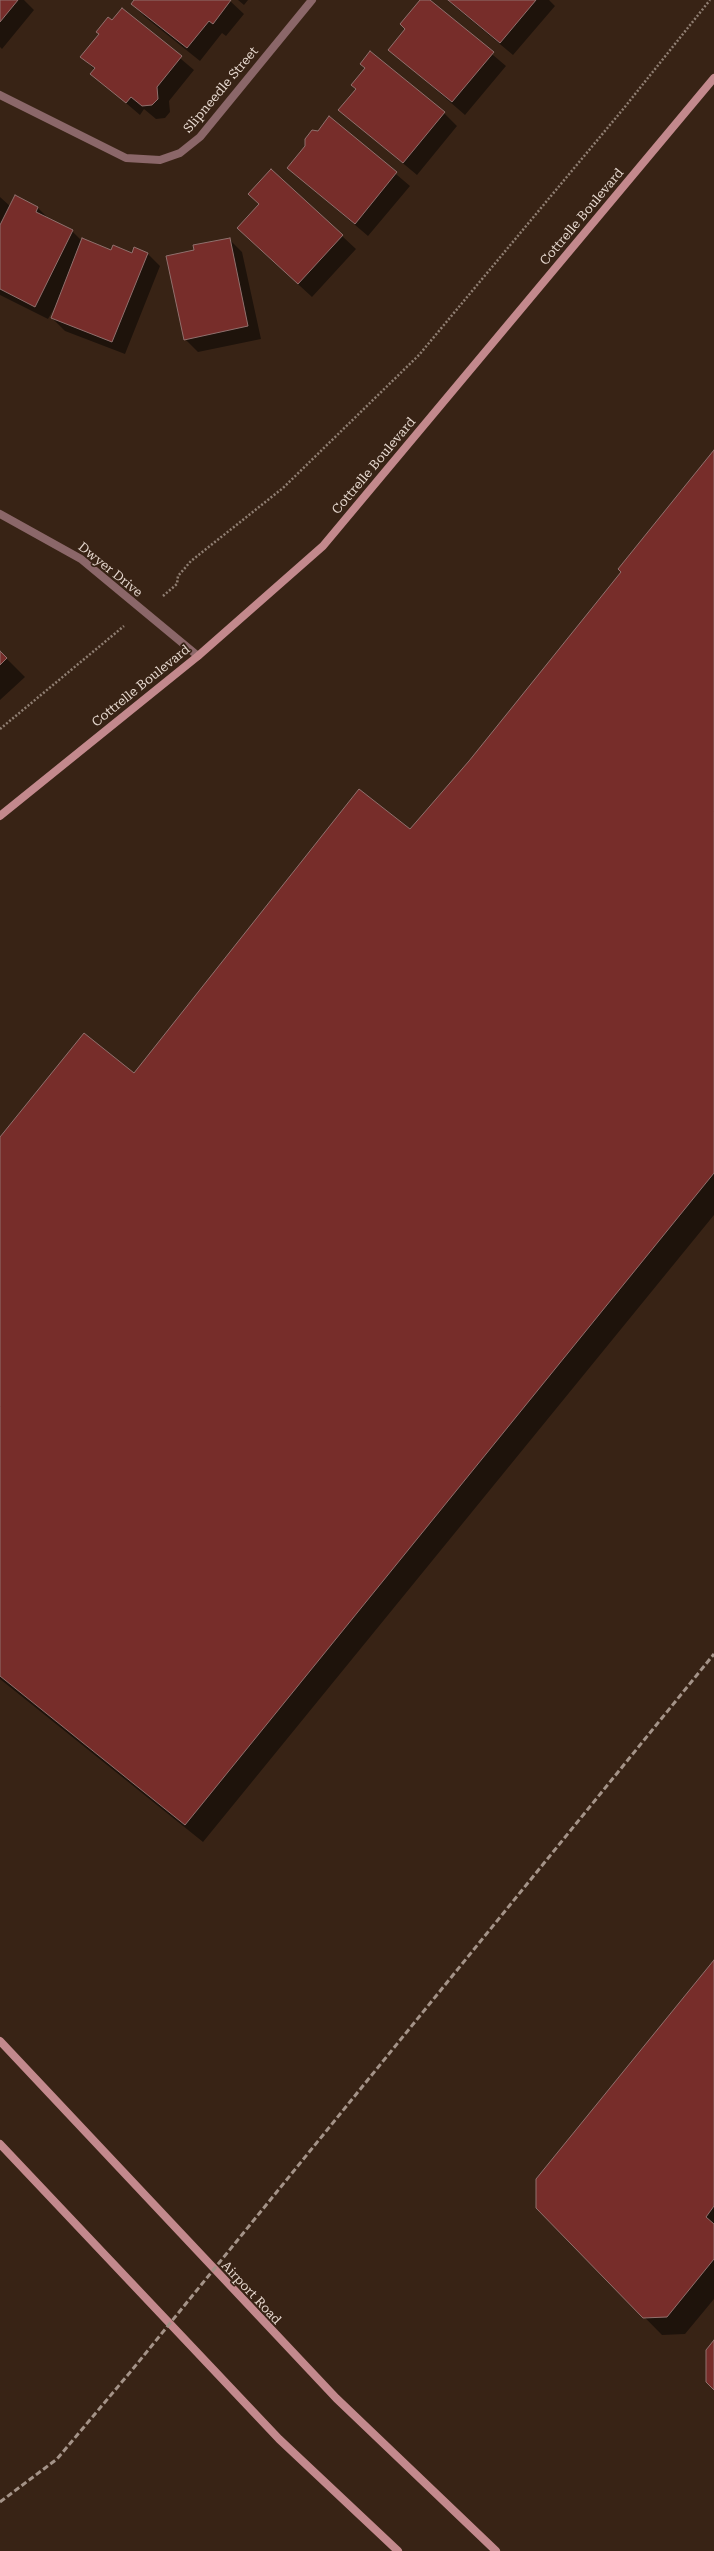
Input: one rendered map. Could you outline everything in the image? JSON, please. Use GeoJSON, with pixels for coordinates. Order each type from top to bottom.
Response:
{"type":"FeatureCollection","features":[{"type":"Feature","properties":{"kind":"main road","name":"Cottrelle Boulevard"},"geometry":{"type":"LineString","coordinates":[[0,816],[198,656],[323,546],[714,78]]}},
{"type":"Feature","properties":{"kind":"main road","name":"Airport Road"},"geometry":{"type":"LineString","coordinates":[[0,2041],[336,2398],[496,2551]]}},
{"type":"Feature","properties":{"kind":"main road"},"geometry":{"type":"LineString","coordinates":[[0,2144],[279,2439],[398,2551]]}},
{"type":"Feature","properties":{"kind":"street","name":"Slipneedle Street"},"geometry":{"type":"LineString","coordinates":[[0,95],[126,158],[160,160],[180,153],[200,137],[312,0]]}},
{"type":"Feature","properties":{"kind":"street","name":"Dwyer Drive"},"geometry":{"type":"LineString","coordinates":[[0,514],[81,559],[198,656]]}},
{"type":"Feature","properties":{"kind":"path"},"geometry":{"type":"LineString","coordinates":[[178,584],[178,576],[191,561],[283,488],[419,355],[624,108],[710,0]]}},
{"type":"Feature","properties":{"kind":"path"},"geometry":{"type":"LineString","coordinates":[[0,729],[105,641]]}},
{"type":"Feature","properties":{"kind":"building"},"geometry":{"type":"Polygon","coordinates":[[[0,0],[18,0],[0,22],[0,0]]]}},
{"type":"Feature","properties":{"kind":"building"},"geometry":{"type":"Polygon","coordinates":[[[134,0],[231,0],[213,24],[209,21],[187,48],[131,4],[134,0]]]}},
{"type":"Feature","properties":{"kind":"building"},"geometry":{"type":"Polygon","coordinates":[[[420,0],[430,0],[494,52],[452,102],[388,50],[405,29],[400,24],[420,0]]]}},
{"type":"Feature","properties":{"kind":"building"},"geometry":{"type":"Polygon","coordinates":[[[448,0],[536,0],[500,43],[448,0]]]}},
{"type":"Feature","properties":{"kind":"building"},"geometry":{"type":"Polygon","coordinates":[[[122,8],[182,56],[157,87],[158,99],[152,105],[142,106],[131,97],[126,103],[90,74],[95,68],[80,57],[99,34],[96,32],[108,17],[112,20],[122,8]]]}},
{"type":"Feature","properties":{"kind":"building"},"geometry":{"type":"Polygon","coordinates":[[[370,51],[445,112],[403,163],[338,110],[356,89],[351,85],[365,68],[360,64],[370,51]]]}},
{"type":"Feature","properties":{"kind":"building"},"geometry":{"type":"Polygon","coordinates":[[[329,116],[397,172],[355,224],[287,168],[305,146],[305,139],[312,130],[318,131],[329,116]]]}},
{"type":"Feature","properties":{"kind":"building"},"geometry":{"type":"Polygon","coordinates":[[[271,169],[343,235],[298,284],[237,228],[259,204],[248,194],[271,169]]]}},
{"type":"Feature","properties":{"kind":"building"},"geometry":{"type":"Polygon","coordinates":[[[15,195],[38,207],[36,212],[73,230],[35,307],[0,289],[0,225],[15,195]]]}},
{"type":"Feature","properties":{"kind":"building"},"geometry":{"type":"Polygon","coordinates":[[[82,238],[111,250],[113,245],[132,253],[134,247],[148,253],[112,342],[51,318],[82,238]]]}},
{"type":"Feature","properties":{"kind":"building"},"geometry":{"type":"Polygon","coordinates":[[[230,238],[248,326],[184,340],[166,256],[194,250],[193,245],[230,238]]]}},
{"type":"Feature","properties":{"kind":"building"},"geometry":{"type":"Polygon","coordinates":[[[714,450],[714,1173],[185,1825],[0,1676],[0,1137],[84,1033],[134,1073],[359,789],[410,829],[469,761],[621,572],[618,569],[714,450]]]}},
{"type":"Feature","properties":{"kind":"building"},"geometry":{"type":"Polygon","coordinates":[[[0,651],[7,658],[0,665],[0,651]]]}},
{"type":"Feature","properties":{"kind":"building"},"geometry":{"type":"Polygon","coordinates":[[[714,1960],[714,2206],[706,2217],[714,2224],[714,2259],[667,2317],[643,2318],[536,2208],[536,2179],[714,1960]]]}},
{"type":"Feature","properties":{"kind":"building"},"geometry":{"type":"Polygon","coordinates":[[[714,2340],[714,2390],[706,2382],[706,2350],[714,2340]]]}},
{"type":"Feature","properties":{"kind":"railway"},"geometry":{"type":"LineString","coordinates":[[0,2502],[57,2459],[132,2370],[714,1654]]}}]}
